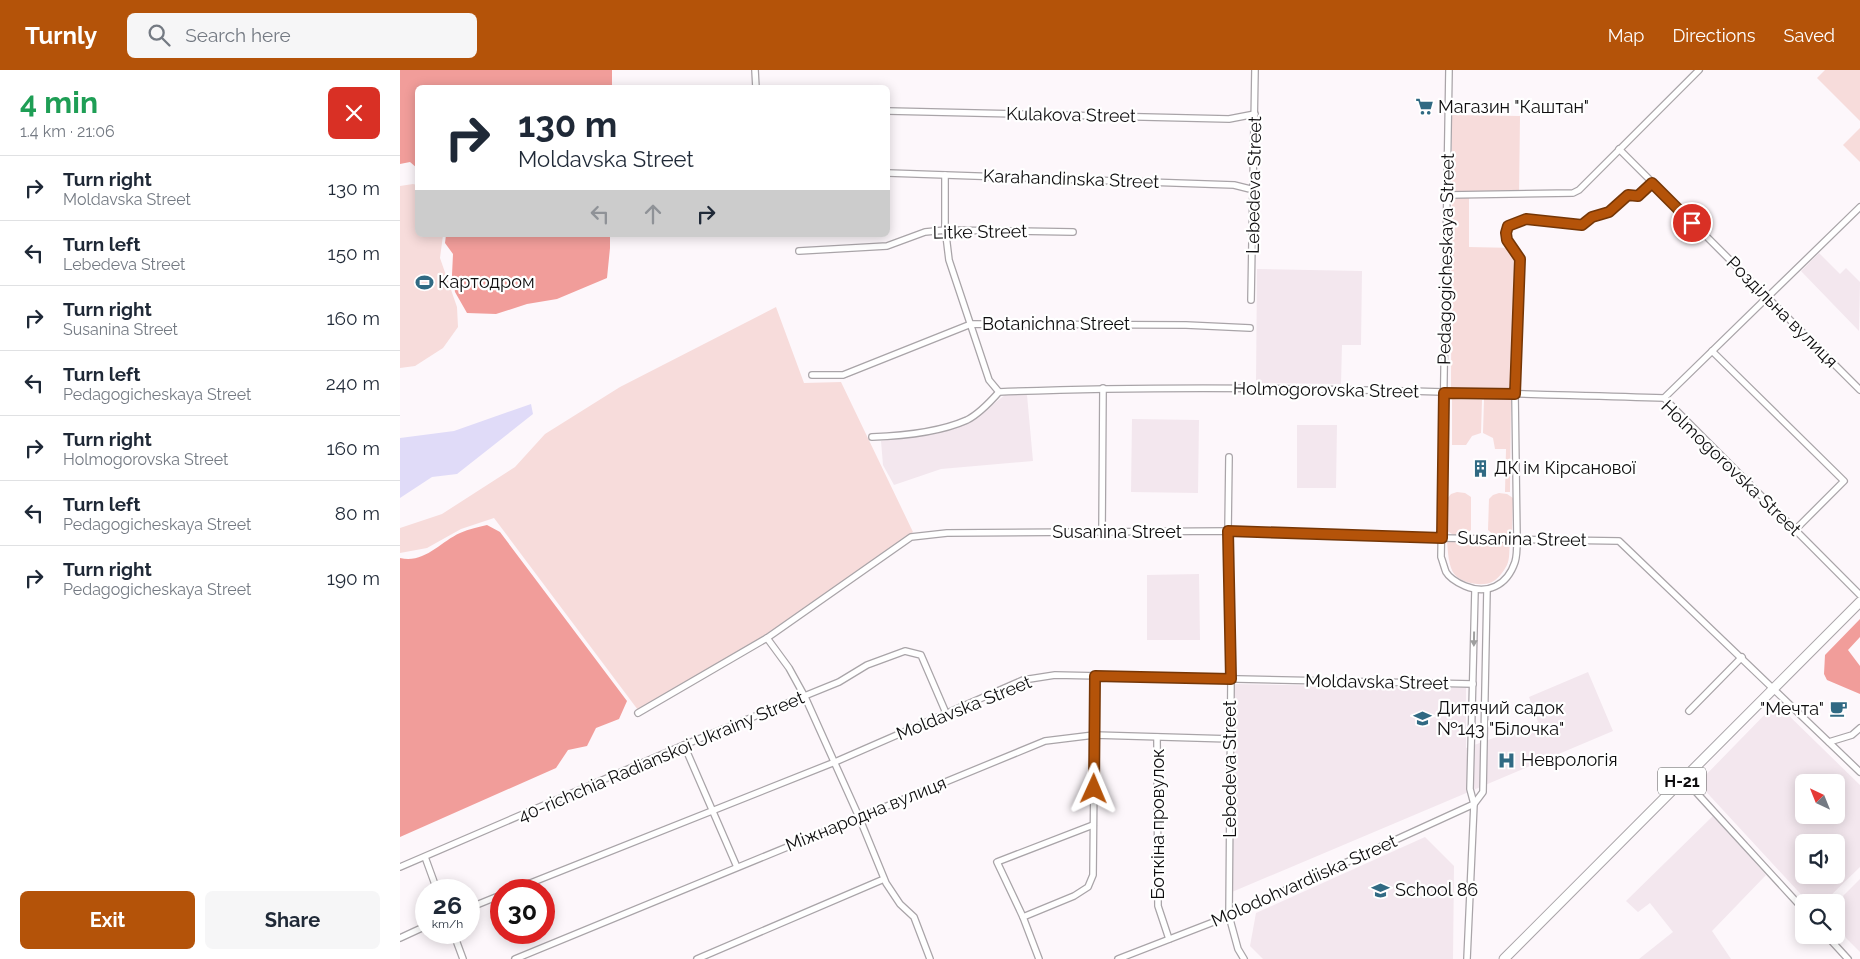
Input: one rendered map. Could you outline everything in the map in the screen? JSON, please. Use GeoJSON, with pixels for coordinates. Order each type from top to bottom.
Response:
{"type":"FeatureCollection","features":[{"type":"Feature","properties":{"kind":"main road","name":"Н-21"},"geometry":{"type":"LineString","coordinates":[[1504,959],[1860,602]]}},
{"type":"Feature","properties":{"kind":"street"},"geometry":{"type":"LineString","coordinates":[[755,70],[756,85]]}},
{"type":"Feature","properties":{"kind":"street","name":"Lebedeva Street"},"geometry":{"type":"LineString","coordinates":[[1251,300],[1256,70]]}},
{"type":"Feature","properties":{"kind":"street","name":"Pedagogicheskaya Street"},"geometry":{"type":"LineString","coordinates":[[1449,70],[1441,557],[1447,573],[1457,582],[1475,590]]}},
{"type":"Feature","properties":{"kind":"street"},"geometry":{"type":"LineString","coordinates":[[1447,196],[1573,193],[1699,70]]}},
{"type":"Feature","properties":{"kind":"street","name":"Kulakova Street"},"geometry":{"type":"LineString","coordinates":[[890,111],[1229,119],[1255,114]]}},
{"type":"Feature","properties":{"kind":"street","name":"Роздільна вулиця"},"geometry":{"type":"LineString","coordinates":[[1619,149],[1860,390]]}},
{"type":"Feature","properties":{"kind":"street","name":"Karahandinska Street"},"geometry":{"type":"LineString","coordinates":[[890,173],[1234,185],[1254,190]]}},
{"type":"Feature","properties":{"kind":"street"},"geometry":{"type":"LineString","coordinates":[[872,437],[928,431],[968,419],[999,392],[989,380],[949,260],[946,230],[945,175]]}},
{"type":"Feature","properties":{"kind":"street"},"geometry":{"type":"LineString","coordinates":[[1467,959],[1474,804],[1470,790],[1475,590],[1486,590],[1498,585],[1509,574],[1516,562],[1515,394],[1520,259],[1507,240],[1506,233],[1508,226],[1526,219],[1582,225],[1592,217],[1609,212],[1628,195],[1638,196],[1652,183]]}},
{"type":"Feature","properties":{"kind":"street"},"geometry":{"type":"LineString","coordinates":[[1664,398],[1860,207]]}},
{"type":"Feature","properties":{"kind":"street","name":"Litke Street"},"geometry":{"type":"LineString","coordinates":[[799,251],[887,246],[924,232],[946,230],[1073,232]]}},
{"type":"Feature","properties":{"kind":"street","name":"Botanichna Street"},"geometry":{"type":"LineString","coordinates":[[812,375],[843,375],[971,324],[1250,328]]}},
{"type":"Feature","properties":{"kind":"street"},"geometry":{"type":"LineString","coordinates":[[1712,351],[1844,481],[1795,530]]}},
{"type":"Feature","properties":{"kind":"street","name":"Holmogorovska Street"},"geometry":{"type":"LineString","coordinates":[[999,392],[1102,388],[1253,387],[1664,398],[1860,595]]}},
{"type":"Feature","properties":{"kind":"street"},"geometry":{"type":"LineString","coordinates":[[1102,388],[1102,532]]}},
{"type":"Feature","properties":{"kind":"street","name":"Lebedeva Street"},"geometry":{"type":"LineString","coordinates":[[1230,457],[1228,531],[1231,679],[1229,916],[1238,949],[1244,959]]}},
{"type":"Feature","properties":{"kind":"street","name":"Susanina Street"},"geometry":{"type":"LineString","coordinates":[[767,638],[912,537],[947,533],[1228,531],[1442,538],[1619,541],[1860,772]]}},
{"type":"Feature","properties":{"kind":"street","name":"Molodohvardiiska Street"},"geometry":{"type":"LineString","coordinates":[[1118,959],[1229,916],[1474,804],[1483,792],[1486,590]]}},
{"type":"Feature","properties":{"kind":"street"},"geometry":{"type":"LineString","coordinates":[[638,713],[767,638],[789,668],[805,697],[859,817],[884,879],[900,904],[914,917],[930,959]]}},
{"type":"Feature","properties":{"kind":"street","name":"40-richchia Radianskoi Ukrainy Street"},"geometry":{"type":"LineString","coordinates":[[400,867],[684,745],[805,697],[839,682],[867,665],[904,651],[921,655],[946,713]]}},
{"type":"Feature","properties":{"kind":"street"},"geometry":{"type":"LineString","coordinates":[[1689,711],[1742,657]]}},
{"type":"Feature","properties":{"kind":"street","name":"Moldavska Street"},"geometry":{"type":"LineString","coordinates":[[540,879],[835,762],[1023,680],[1054,675],[1473,684]]}},
{"type":"Feature","properties":{"kind":"street"},"geometry":{"type":"LineString","coordinates":[[1023,917],[1074,896],[1088,888],[1093,875],[1095,676]]}},
{"type":"Feature","properties":{"kind":"street"},"geometry":{"type":"LineString","coordinates":[[1829,742],[1852,735],[1860,728]]}},
{"type":"Feature","properties":{"kind":"street","name":"Міжнародна вулиця"},"geometry":{"type":"LineString","coordinates":[[515,959],[1045,741],[1094,735],[1231,739]]}},
{"type":"Feature","properties":{"kind":"street","name":"Боткіна провулок"},"geometry":{"type":"LineString","coordinates":[[1157,737],[1158,906],[1168,939]]}},
{"type":"Feature","properties":{"kind":"street"},"geometry":{"type":"LineString","coordinates":[[684,745],[737,867]]}},
{"type":"Feature","properties":{"kind":"street"},"geometry":{"type":"LineString","coordinates":[[1684,779],[1795,900]]}},
{"type":"Feature","properties":{"kind":"street"},"geometry":{"type":"LineString","coordinates":[[1039,959],[1023,917],[997,862],[1093,825]]}},
{"type":"Feature","properties":{"kind":"street"},"geometry":{"type":"LineString","coordinates":[[425,857],[433,879]]}},
{"type":"Feature","properties":{"kind":"street"},"geometry":{"type":"LineString","coordinates":[[696,959],[884,879]]}},
{"type":"Feature","properties":{"kind":"street"},"geometry":{"type":"LineString","coordinates":[[400,938],[415,931]]}},
{"type":"Feature","properties":{"kind":"street"},"geometry":{"type":"LineString","coordinates":[[457,944],[463,959]]}},
{"type":"Feature","properties":{"kind":"street"},"geometry":{"type":"LineString","coordinates":[[1834,944],[1848,959]]}},
{"type":"Feature","properties":{"kind":"shaded area"},"geometry":{"type":"Polygon","coordinates":[[[400,70],[612,70],[612,85],[415,85],[415,166],[410,162],[400,164],[400,70]]]}},
{"type":"Feature","properties":{"kind":"shaded area"},"geometry":{"type":"Polygon","coordinates":[[[1825,70],[1860,70],[1860,121],[1817,78],[1825,70]]]}},
{"type":"Feature","properties":{"kind":"shaded area"},"geometry":{"type":"Polygon","coordinates":[[[1452,115],[1520,116],[1519,196],[1469,196],[1469,247],[1516,248],[1512,389],[1451,389],[1452,115]]]}},
{"type":"Feature","properties":{"kind":"shaded area"},"geometry":{"type":"Polygon","coordinates":[[[1860,128],[1860,162],[1843,145],[1860,128]]]}},
{"type":"Feature","properties":{"kind":"shaded area","name":"Картодром"},"geometry":{"type":"Polygon","coordinates":[[[415,184],[415,237],[443,237],[440,258],[457,307],[458,327],[443,348],[415,366],[400,368],[400,186],[415,184]]]}},
{"type":"Feature","properties":{"kind":"shaded area"},"geometry":{"type":"Polygon","coordinates":[[[446,237],[610,237],[607,278],[557,299],[527,304],[496,314],[467,313],[455,292],[452,275],[453,254],[445,243],[446,237]]]}},
{"type":"Feature","properties":{"kind":"shaded area"},"geometry":{"type":"Polygon","coordinates":[[[1819,253],[1840,274],[1846,268],[1860,282],[1859,331],[1801,271],[1819,253]]]}},
{"type":"Feature","properties":{"kind":"shaded area"},"geometry":{"type":"Polygon","coordinates":[[[1257,269],[1362,271],[1361,345],[1342,345],[1341,384],[1256,383],[1257,269]]]}},
{"type":"Feature","properties":{"kind":"shaded area"},"geometry":{"type":"Polygon","coordinates":[[[776,307],[804,383],[841,382],[913,532],[772,633],[638,710],[494,518],[461,529],[427,548],[400,553],[400,528],[442,514],[515,467],[545,434],[620,387],[776,307]]]}},
{"type":"Feature","properties":{"kind":"shaded area"},"geometry":{"type":"Polygon","coordinates":[[[1005,395],[1027,395],[1033,461],[941,469],[894,485],[883,465],[881,441],[928,434],[970,422],[1005,395]]]}},
{"type":"Feature","properties":{"kind":"shaded area"},"geometry":{"type":"Polygon","coordinates":[[[1452,399],[1482,400],[1481,433],[1472,436],[1466,445],[1452,445],[1452,399]]]}},
{"type":"Feature","properties":{"kind":"shaded area"},"geometry":{"type":"Polygon","coordinates":[[[1484,399],[1511,399],[1510,492],[1505,492],[1506,449],[1495,449],[1493,438],[1483,433],[1484,399]]]}},
{"type":"Feature","properties":{"kind":"shaded area"},"geometry":{"type":"Polygon","coordinates":[[[531,404],[533,414],[457,474],[432,477],[400,498],[400,438],[454,431],[531,404]]]}},
{"type":"Feature","properties":{"kind":"shaded area"},"geometry":{"type":"Polygon","coordinates":[[[1132,419],[1199,420],[1198,493],[1131,492],[1132,419]]]}},
{"type":"Feature","properties":{"kind":"shaded area"},"geometry":{"type":"Polygon","coordinates":[[[1297,425],[1337,425],[1336,488],[1297,488],[1297,425]]]}},
{"type":"Feature","properties":{"kind":"shaded area"},"geometry":{"type":"Polygon","coordinates":[[[1457,492],[1465,493],[1471,497],[1471,530],[1465,534],[1458,535],[1446,530],[1447,499],[1451,494],[1457,492]]]}},
{"type":"Feature","properties":{"kind":"shaded area"},"geometry":{"type":"Polygon","coordinates":[[[1499,493],[1507,494],[1513,498],[1512,531],[1500,536],[1494,535],[1488,530],[1489,499],[1499,493]]]}},
{"type":"Feature","properties":{"kind":"shaded area"},"geometry":{"type":"Polygon","coordinates":[[[487,525],[500,532],[627,701],[619,719],[596,728],[587,746],[568,750],[556,768],[400,837],[400,558],[417,558],[460,533],[487,525]]]}},
{"type":"Feature","properties":{"kind":"shaded area"},"geometry":{"type":"Polygon","coordinates":[[[1447,541],[1510,542],[1508,563],[1501,575],[1492,582],[1478,584],[1467,582],[1458,578],[1451,568],[1447,541]]]}},
{"type":"Feature","properties":{"kind":"shaded area"},"geometry":{"type":"Polygon","coordinates":[[[1199,574],[1200,640],[1147,640],[1147,575],[1199,574]]]}},
{"type":"Feature","properties":{"kind":"shaded area"},"geometry":{"type":"Polygon","coordinates":[[[1860,619],[1860,637],[1848,650],[1860,666],[1860,694],[1827,680],[1824,674],[1825,655],[1860,619]]]}},
{"type":"Feature","properties":{"kind":"shaded area"},"geometry":{"type":"Polygon","coordinates":[[[1588,672],[1613,731],[1232,892],[1233,684],[1466,688],[1466,748],[1538,722],[1529,697],[1588,672]]]}},
{"type":"Feature","properties":{"kind":"shaded area"},"geometry":{"type":"Polygon","coordinates":[[[1776,703],[1860,785],[1860,867],[1845,882],[1845,834],[1795,834],[1795,884],[1843,884],[1832,894],[1801,894],[1698,783],[1776,703]]]}},
{"type":"Feature","properties":{"kind":"shaded area"},"geometry":{"type":"Polygon","coordinates":[[[1713,816],[1766,875],[1712,931],[1731,959],[1639,959],[1673,932],[1650,903],[1638,912],[1626,901],[1713,816]]]}},
{"type":"Feature","properties":{"kind":"shaded area","name":"School 86"},"geometry":{"type":"Polygon","coordinates":[[[1425,837],[1454,866],[1453,959],[1263,959],[1250,946],[1256,913],[1425,837]]]}},
{"type":"Feature","properties":{"kind":"shaded area"},"geometry":{"type":"Polygon","coordinates":[[[1860,879],[1860,952],[1845,936],[1845,894],[1860,879]]]}},
{"type":"Feature","properties":{"kind":"place","name":"Магазин \"Каштан\""},"geometry":{"type":"Point","coordinates":[1424,107]}},
{"type":"Feature","properties":{"kind":"place","name":"Картодром"},"geometry":{"type":"Point","coordinates":[424,282]}},
{"type":"Feature","properties":{"kind":"place","name":"ДК ім Кірсанової"},"geometry":{"type":"Point","coordinates":[1480,468]}},
{"type":"Feature","properties":{"kind":"place","name":"\"Мечта\""},"geometry":{"type":"Point","coordinates":[1838,709]}},
{"type":"Feature","properties":{"kind":"place","name":"Дитячий садок №143 \"Білочка\""},"geometry":{"type":"Point","coordinates":[1423,718]}},
{"type":"Feature","properties":{"kind":"place","name":"Неврологія"},"geometry":{"type":"Point","coordinates":[1507,760]}},
{"type":"Feature","properties":{"kind":"place","name":"School 86"},"geometry":{"type":"Point","coordinates":[1381,890]}},
{"type":"Feature","properties":{"kind":"route"},"geometry":{"type":"LineString","coordinates":[[1094,789],[1095,676],[1231,679],[1228,531],[1442,538],[1444,393],[1515,394],[1520,259],[1507,240],[1508,226],[1526,219],[1582,225],[1592,217],[1609,212],[1628,195],[1638,196],[1652,183],[1692,223]]}}]}
